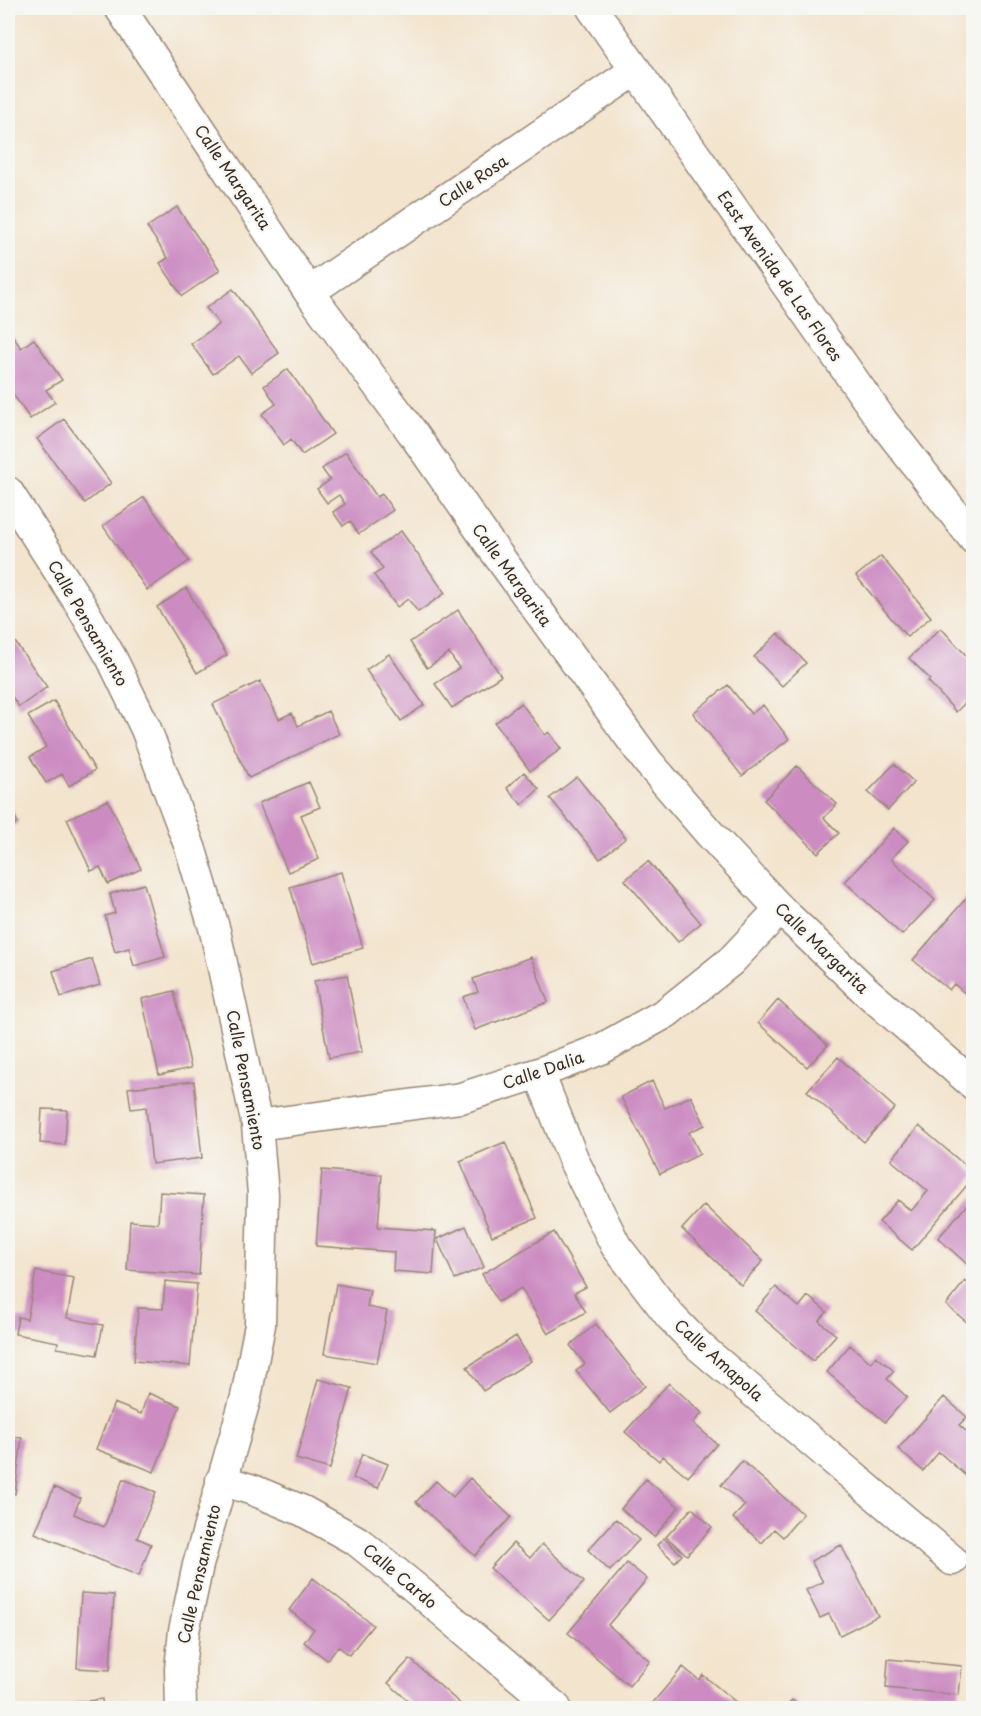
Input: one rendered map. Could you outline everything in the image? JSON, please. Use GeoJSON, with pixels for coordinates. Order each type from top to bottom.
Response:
{"type":"FeatureCollection","features":[{"type":"Feature","properties":{"kind":"street","name":"Calle Margarita"},"geometry":{"type":"LineString","coordinates":[[120,8],[309,292],[648,762],[710,834],[780,909],[865,990],[974,1085]]}},
{"type":"Feature","properties":{"kind":"street","name":"East Avenida de Las Flores"},"geometry":{"type":"LineString","coordinates":[[592,8],[883,423],[974,539]]}},
{"type":"Feature","properties":{"kind":"street","name":"Calle Rosa"},"geometry":{"type":"LineString","coordinates":[[309,292],[636,70]]}},
{"type":"Feature","properties":{"kind":"street","name":"Calle Pensamiento"},"geometry":{"type":"LineString","coordinates":[[8,492],[86,614],[112,659],[146,729],[191,850],[212,921],[257,1125],[263,1194],[260,1325],[246,1397],[198,1565],[184,1630],[180,1669],[181,1708]]}},
{"type":"Feature","properties":{"kind":"street","name":"Calle Dalia"},"geometry":{"type":"LineString","coordinates":[[257,1125],[461,1098],[601,1050],[666,1013],[731,961],[780,909]]}},
{"type":"Feature","properties":{"kind":"street","name":"Calle Amapola"},"geometry":{"type":"LineString","coordinates":[[539,1073],[574,1161],[616,1246],[670,1316],[700,1347],[952,1560]]}},
{"type":"Feature","properties":{"kind":"street","name":"Calle Cardo"},"geometry":{"type":"LineString","coordinates":[[221,1480],[253,1490],[303,1511],[357,1541],[556,1708]]}},
{"type":"Feature","properties":{"kind":"building"},"geometry":{"type":"Polygon","coordinates":[[[177,207],[220,270],[182,296],[160,263],[168,258],[147,227],[177,207]]]}},
{"type":"Feature","properties":{"kind":"building"},"geometry":{"type":"Polygon","coordinates":[[[233,289],[279,353],[251,373],[239,356],[213,374],[191,344],[219,324],[206,308],[233,289]]]}},
{"type":"Feature","properties":{"kind":"building"},"geometry":{"type":"Polygon","coordinates":[[[8,329],[21,348],[34,339],[62,380],[46,390],[55,402],[30,419],[8,387],[8,329]]]}},
{"type":"Feature","properties":{"kind":"building"},"geometry":{"type":"Polygon","coordinates":[[[288,369],[333,434],[302,455],[291,439],[284,445],[262,414],[276,404],[264,386],[288,369]]]}},
{"type":"Feature","properties":{"kind":"building"},"geometry":{"type":"Polygon","coordinates":[[[64,419],[111,483],[85,503],[37,439],[64,419]]]}},
{"type":"Feature","properties":{"kind":"building"},"geometry":{"type":"Polygon","coordinates":[[[346,452],[377,497],[382,494],[393,510],[359,534],[350,521],[343,526],[333,512],[345,504],[339,495],[327,503],[317,489],[330,480],[322,469],[346,452]]]}},
{"type":"Feature","properties":{"kind":"building"},"geometry":{"type":"Polygon","coordinates":[[[144,497],[189,561],[147,590],[103,526],[144,497]]]}},
{"type":"Feature","properties":{"kind":"building"},"geometry":{"type":"Polygon","coordinates":[[[401,531],[445,593],[418,612],[408,599],[397,607],[374,575],[383,569],[371,552],[401,531]]]}},
{"type":"Feature","properties":{"kind":"building"},"geometry":{"type":"Polygon","coordinates":[[[881,556],[931,617],[907,637],[856,576],[881,556]]]}},
{"type":"Feature","properties":{"kind":"building"},"geometry":{"type":"Polygon","coordinates":[[[186,588],[227,655],[197,673],[157,607],[186,588]]]}},
{"type":"Feature","properties":{"kind":"building"},"geometry":{"type":"Polygon","coordinates":[[[458,610],[501,676],[452,708],[435,684],[459,668],[449,653],[427,668],[410,642],[458,610]]]}},
{"type":"Feature","properties":{"kind":"building"},"geometry":{"type":"Polygon","coordinates":[[[941,628],[974,664],[974,708],[967,701],[956,712],[928,681],[930,679],[909,658],[941,628]]]}},
{"type":"Feature","properties":{"kind":"building"},"geometry":{"type":"Polygon","coordinates":[[[8,632],[47,687],[19,707],[8,691],[8,632]]]}},
{"type":"Feature","properties":{"kind":"building"},"geometry":{"type":"Polygon","coordinates":[[[778,633],[806,663],[782,686],[754,657],[778,633]]]}},
{"type":"Feature","properties":{"kind":"building"},"geometry":{"type":"Polygon","coordinates":[[[389,654],[424,705],[401,721],[366,670],[389,654]]]}},
{"type":"Feature","properties":{"kind":"building"},"geometry":{"type":"Polygon","coordinates":[[[260,681],[279,719],[292,713],[298,726],[328,711],[339,734],[249,778],[213,704],[260,681]]]}},
{"type":"Feature","properties":{"kind":"building"},"geometry":{"type":"Polygon","coordinates":[[[728,685],[751,714],[763,705],[789,739],[742,776],[693,713],[728,685]]]}},
{"type":"Feature","properties":{"kind":"building"},"geometry":{"type":"Polygon","coordinates":[[[54,701],[95,770],[69,786],[62,774],[46,783],[30,757],[46,747],[28,716],[54,701]]]}},
{"type":"Feature","properties":{"kind":"building"},"geometry":{"type":"Polygon","coordinates":[[[521,703],[545,735],[549,732],[561,749],[530,771],[495,723],[521,703]]]}},
{"type":"Feature","properties":{"kind":"building"},"geometry":{"type":"Polygon","coordinates":[[[894,764],[914,782],[888,810],[868,792],[894,764]]]}},
{"type":"Feature","properties":{"kind":"building"},"geometry":{"type":"Polygon","coordinates":[[[797,766],[837,804],[824,818],[839,833],[818,853],[764,800],[797,766]]]}},
{"type":"Feature","properties":{"kind":"building"},"geometry":{"type":"Polygon","coordinates":[[[524,772],[539,789],[522,805],[507,788],[524,772]]]}},
{"type":"Feature","properties":{"kind":"building"},"geometry":{"type":"Polygon","coordinates":[[[577,777],[626,838],[600,859],[550,798],[577,777]]]}},
{"type":"Feature","properties":{"kind":"building"},"geometry":{"type":"Polygon","coordinates":[[[309,782],[320,807],[301,815],[319,859],[288,872],[259,803],[309,782]]]}},
{"type":"Feature","properties":{"kind":"building"},"geometry":{"type":"Polygon","coordinates":[[[108,800],[141,869],[108,884],[100,867],[91,871],[67,819],[108,800]]]}},
{"type":"Feature","properties":{"kind":"building"},"geometry":{"type":"Polygon","coordinates":[[[8,803],[18,823],[8,828],[8,803]]]}},
{"type":"Feature","properties":{"kind":"building"},"geometry":{"type":"Polygon","coordinates":[[[894,828],[908,841],[891,859],[935,900],[902,935],[845,882],[894,828]]]}},
{"type":"Feature","properties":{"kind":"building"},"geometry":{"type":"Polygon","coordinates":[[[648,861],[701,923],[678,942],[625,880],[648,861]]]}},
{"type":"Feature","properties":{"kind":"building"},"geometry":{"type":"Polygon","coordinates":[[[341,872],[363,948],[313,963],[290,887],[341,872]]]}},
{"type":"Feature","properties":{"kind":"building"},"geometry":{"type":"Polygon","coordinates":[[[144,884],[165,957],[134,966],[129,948],[115,952],[105,916],[115,913],[110,894],[144,884]]]}},
{"type":"Feature","properties":{"kind":"building"},"geometry":{"type":"Polygon","coordinates":[[[974,889],[974,942],[971,946],[974,948],[974,1001],[954,984],[949,990],[913,960],[974,889]]]}},
{"type":"Feature","properties":{"kind":"building"},"geometry":{"type":"Polygon","coordinates":[[[531,957],[548,1002],[475,1030],[463,997],[478,992],[473,979],[531,957]]]}},
{"type":"Feature","properties":{"kind":"building"},"geometry":{"type":"Polygon","coordinates":[[[92,959],[100,985],[61,997],[53,971],[92,959]]]}},
{"type":"Feature","properties":{"kind":"building"},"geometry":{"type":"Polygon","coordinates":[[[347,975],[362,1052],[329,1058],[314,981],[347,975]]]}},
{"type":"Feature","properties":{"kind":"building"},"geometry":{"type":"Polygon","coordinates":[[[174,991],[191,1068],[159,1075],[142,999],[174,991]]]}},
{"type":"Feature","properties":{"kind":"building"},"geometry":{"type":"Polygon","coordinates":[[[778,1000],[828,1045],[807,1067],[758,1023],[778,1000]]]}},
{"type":"Feature","properties":{"kind":"building"},"geometry":{"type":"Polygon","coordinates":[[[838,1057],[895,1108],[864,1142],[807,1091],[838,1057]]]}},
{"type":"Feature","properties":{"kind":"building"},"geometry":{"type":"Polygon","coordinates":[[[194,1081],[202,1158],[152,1164],[146,1107],[131,1109],[128,1088],[194,1081]]]}},
{"type":"Feature","properties":{"kind":"building"},"geometry":{"type":"Polygon","coordinates":[[[652,1081],[665,1108],[691,1096],[705,1125],[689,1132],[700,1154],[660,1174],[621,1097],[652,1081]]]}},
{"type":"Feature","properties":{"kind":"building"},"geometry":{"type":"Polygon","coordinates":[[[42,1109],[67,1110],[65,1145],[40,1143],[42,1109]]]}},
{"type":"Feature","properties":{"kind":"building"},"geometry":{"type":"Polygon","coordinates":[[[919,1126],[974,1173],[974,1177],[912,1250],[879,1222],[898,1200],[911,1211],[928,1191],[891,1160],[919,1126]]]}},
{"type":"Feature","properties":{"kind":"building"},"geometry":{"type":"Polygon","coordinates":[[[505,1142],[537,1218],[492,1236],[460,1161],[505,1142]]]}},
{"type":"Feature","properties":{"kind":"building"},"geometry":{"type":"Polygon","coordinates":[[[322,1170],[382,1175],[378,1227],[436,1231],[433,1274],[393,1271],[394,1252],[316,1246],[322,1170]]]}},
{"type":"Feature","properties":{"kind":"building"},"geometry":{"type":"Polygon","coordinates":[[[160,1192],[204,1195],[199,1275],[127,1270],[130,1221],[158,1223],[160,1192]]]}},
{"type":"Feature","properties":{"kind":"building"},"geometry":{"type":"Polygon","coordinates":[[[974,1197],[974,1259],[968,1265],[938,1238],[974,1197]]]}},
{"type":"Feature","properties":{"kind":"building"},"geometry":{"type":"Polygon","coordinates":[[[704,1205],[763,1261],[741,1285],[682,1229],[704,1205]]]}},
{"type":"Feature","properties":{"kind":"building"},"geometry":{"type":"Polygon","coordinates":[[[466,1226],[484,1267],[455,1279],[437,1239],[466,1226]]]}},
{"type":"Feature","properties":{"kind":"building"},"geometry":{"type":"Polygon","coordinates":[[[554,1232],[586,1287],[574,1293],[586,1312],[548,1334],[521,1288],[498,1302],[482,1274],[554,1232]]]}},
{"type":"Feature","properties":{"kind":"building"},"geometry":{"type":"Polygon","coordinates":[[[36,1271],[74,1278],[67,1318],[103,1325],[97,1355],[57,1348],[58,1342],[15,1334],[18,1317],[27,1319],[36,1271]]]}},
{"type":"Feature","properties":{"kind":"building"},"geometry":{"type":"Polygon","coordinates":[[[165,1281],[197,1284],[190,1366],[134,1361],[138,1308],[163,1309],[165,1281]]]}},
{"type":"Feature","properties":{"kind":"building"},"geometry":{"type":"Polygon","coordinates":[[[965,1281],[974,1288],[974,1328],[946,1305],[965,1281]]]}},
{"type":"Feature","properties":{"kind":"building"},"geometry":{"type":"Polygon","coordinates":[[[336,1284],[370,1290],[367,1307],[387,1311],[377,1363],[324,1354],[336,1284]]]}},
{"type":"Feature","properties":{"kind":"building"},"geometry":{"type":"Polygon","coordinates":[[[776,1287],[799,1307],[808,1296],[827,1312],[819,1321],[836,1335],[813,1361],[755,1311],[776,1287]]]}},
{"type":"Feature","properties":{"kind":"building"},"geometry":{"type":"Polygon","coordinates":[[[596,1324],[645,1386],[610,1413],[576,1371],[585,1364],[570,1345],[596,1324]]]}},
{"type":"Feature","properties":{"kind":"building"},"geometry":{"type":"Polygon","coordinates":[[[516,1336],[531,1361],[483,1391],[467,1367],[516,1336]]]}},
{"type":"Feature","properties":{"kind":"building"},"geometry":{"type":"Polygon","coordinates":[[[850,1345],[871,1363],[876,1356],[894,1371],[887,1379],[907,1397],[885,1422],[827,1372],[850,1345]]]}},
{"type":"Feature","properties":{"kind":"building"},"geometry":{"type":"Polygon","coordinates":[[[318,1379],[352,1388],[330,1469],[296,1459],[318,1379]]]}},
{"type":"Feature","properties":{"kind":"building"},"geometry":{"type":"Polygon","coordinates":[[[669,1383],[702,1413],[693,1423],[717,1444],[688,1477],[663,1456],[659,1461],[625,1432],[669,1383]]]}},
{"type":"Feature","properties":{"kind":"building"},"geometry":{"type":"Polygon","coordinates":[[[148,1393],[180,1406],[154,1472],[96,1449],[114,1403],[141,1414],[148,1393]]]}},
{"type":"Feature","properties":{"kind":"building"},"geometry":{"type":"Polygon","coordinates":[[[944,1397],[967,1417],[959,1425],[974,1438],[974,1483],[939,1452],[923,1471],[898,1449],[944,1397]]]}},
{"type":"Feature","properties":{"kind":"building"},"geometry":{"type":"Polygon","coordinates":[[[8,1436],[22,1438],[15,1494],[8,1493],[8,1436]]]}},
{"type":"Feature","properties":{"kind":"building"},"geometry":{"type":"Polygon","coordinates":[[[362,1454],[388,1464],[378,1488],[353,1478],[362,1454]]]}},
{"type":"Feature","properties":{"kind":"building"},"geometry":{"type":"Polygon","coordinates":[[[742,1461],[803,1514],[783,1537],[774,1529],[762,1543],[733,1518],[745,1505],[721,1485],[742,1461]]]}},
{"type":"Feature","properties":{"kind":"building"},"geometry":{"type":"Polygon","coordinates":[[[470,1478],[511,1517],[475,1556],[416,1502],[436,1481],[453,1497],[470,1478]]]}},
{"type":"Feature","properties":{"kind":"building"},"geometry":{"type":"Polygon","coordinates":[[[123,1479],[156,1492],[137,1538],[151,1544],[139,1576],[35,1533],[54,1487],[80,1498],[74,1514],[104,1527],[123,1479]]]}},
{"type":"Feature","properties":{"kind":"building"},"geometry":{"type":"Polygon","coordinates":[[[646,1479],[679,1507],[654,1537],[621,1509],[646,1479]]]}},
{"type":"Feature","properties":{"kind":"building"},"geometry":{"type":"Polygon","coordinates":[[[692,1508],[712,1527],[687,1555],[666,1537],[692,1508]]]}},
{"type":"Feature","properties":{"kind":"building"},"geometry":{"type":"Polygon","coordinates":[[[616,1519],[639,1540],[610,1571],[588,1550],[616,1519]]]}},
{"type":"Feature","properties":{"kind":"building"},"geometry":{"type":"Polygon","coordinates":[[[664,1538],[682,1555],[675,1562],[657,1545],[664,1538]]]}},
{"type":"Feature","properties":{"kind":"building"},"geometry":{"type":"Polygon","coordinates":[[[513,1543],[530,1558],[542,1544],[584,1582],[549,1620],[490,1568],[513,1543]]]}},
{"type":"Feature","properties":{"kind":"building"},"geometry":{"type":"Polygon","coordinates":[[[841,1545],[878,1616],[840,1635],[829,1614],[820,1618],[806,1590],[823,1582],[811,1561],[841,1545]]]}},
{"type":"Feature","properties":{"kind":"building"},"geometry":{"type":"Polygon","coordinates":[[[627,1563],[647,1579],[608,1625],[650,1661],[629,1686],[568,1633],[627,1563]]]}},
{"type":"Feature","properties":{"kind":"building"},"geometry":{"type":"Polygon","coordinates":[[[313,1578],[373,1625],[349,1655],[338,1646],[327,1660],[304,1642],[314,1629],[289,1610],[313,1578]]]}},
{"type":"Feature","properties":{"kind":"building"},"geometry":{"type":"Polygon","coordinates":[[[81,1593],[114,1595],[110,1670],[77,1668],[81,1593]]]}},
{"type":"Feature","properties":{"kind":"building"},"geometry":{"type":"Polygon","coordinates":[[[410,1659],[465,1708],[408,1708],[412,1704],[388,1683],[410,1659]]]}},
{"type":"Feature","properties":{"kind":"building"},"geometry":{"type":"Polygon","coordinates":[[[888,1659],[962,1666],[959,1695],[886,1688],[888,1659]]]}},
{"type":"Feature","properties":{"kind":"building"},"geometry":{"type":"Polygon","coordinates":[[[683,1667],[699,1680],[703,1675],[743,1708],[653,1708],[650,1706],[683,1667]]]}},
{"type":"Feature","properties":{"kind":"building"},"geometry":{"type":"Polygon","coordinates":[[[102,1699],[103,1708],[73,1708],[72,1703],[102,1699]]]}},
{"type":"Feature","properties":{"kind":"building"},"geometry":{"type":"Polygon","coordinates":[[[792,1700],[801,1708],[784,1708],[792,1700]]]}}]}
